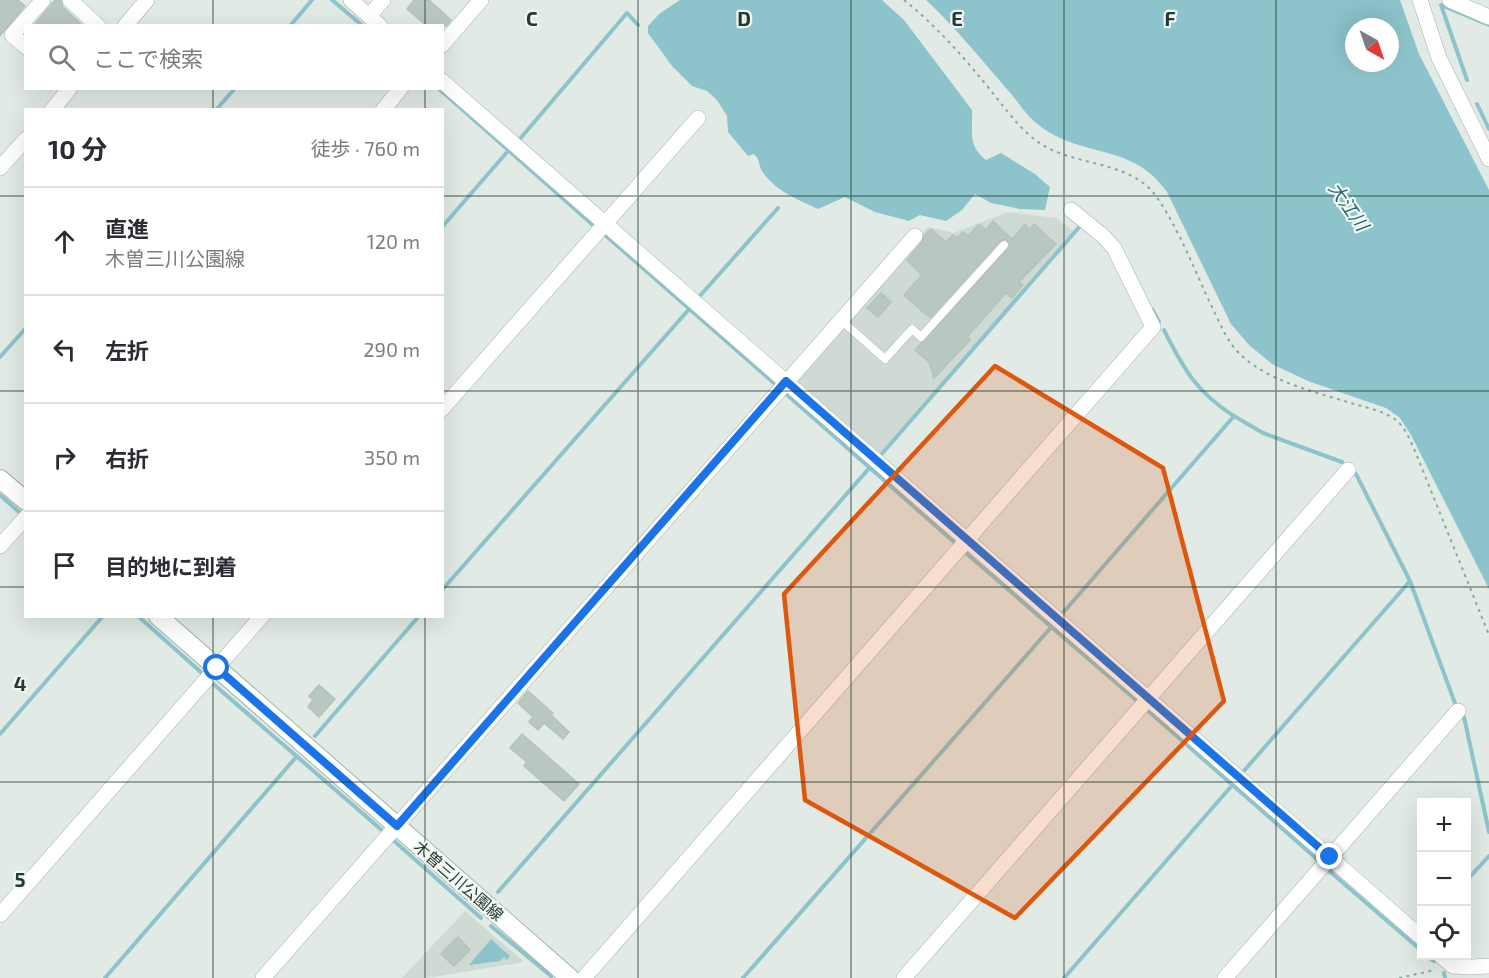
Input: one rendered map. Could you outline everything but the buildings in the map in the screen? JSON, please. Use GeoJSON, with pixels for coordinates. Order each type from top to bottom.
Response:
{"type":"FeatureCollection","features":[{"type":"Feature","properties":{"kind":"main road"},"geometry":{"type":"LineString","coordinates":[[0,479],[24,499]]}},
{"type":"Feature","properties":{"kind":"main road","name":"木曽三川公園線"},"geometry":{"type":"LineString","coordinates":[[160,618],[570,978]]}},
{"type":"Feature","properties":{"kind":"street"},"geometry":{"type":"LineString","coordinates":[[24,45],[12,35],[44,0]]}},
{"type":"Feature","properties":{"kind":"street"},"geometry":{"type":"LineString","coordinates":[[70,0],[96,24]]}},
{"type":"Feature","properties":{"kind":"street"},"geometry":{"type":"LineString","coordinates":[[127,24],[147,0]]}},
{"type":"Feature","properties":{"kind":"street"},"geometry":{"type":"LineString","coordinates":[[351,0],[374,21],[383,0]]}},
{"type":"Feature","properties":{"kind":"street"},"geometry":{"type":"LineString","coordinates":[[444,43],[481,0]]}},
{"type":"Feature","properties":{"kind":"street"},"geometry":{"type":"LineString","coordinates":[[1420,0],[1439,58],[1489,159]]}},
{"type":"Feature","properties":{"kind":"street"},"geometry":{"type":"LineString","coordinates":[[1456,1],[1489,17]]}},
{"type":"Feature","properties":{"kind":"street"},"geometry":{"type":"LineString","coordinates":[[444,83],[1417,934]]}},
{"type":"Feature","properties":{"kind":"street"},"geometry":{"type":"LineString","coordinates":[[54,108],[68,90]]}},
{"type":"Feature","properties":{"kind":"street"},"geometry":{"type":"LineString","coordinates":[[384,108],[399,90]]}},
{"type":"Feature","properties":{"kind":"street"},"geometry":{"type":"LineString","coordinates":[[444,407],[698,118]]}},
{"type":"Feature","properties":{"kind":"street"},"geometry":{"type":"LineString","coordinates":[[0,168],[24,141]]}},
{"type":"Feature","properties":{"kind":"street"},"geometry":{"type":"LineString","coordinates":[[584,978],[1153,327],[1114,248],[1071,210]]}},
{"type":"Feature","properties":{"kind":"street"},"geometry":{"type":"LineString","coordinates":[[263,978],[915,236]]}},
{"type":"Feature","properties":{"kind":"street"},"geometry":{"type":"LineString","coordinates":[[904,978],[1348,470]]}},
{"type":"Feature","properties":{"kind":"street"},"geometry":{"type":"LineString","coordinates":[[0,546],[24,519]]}},
{"type":"Feature","properties":{"kind":"street"},"geometry":{"type":"LineString","coordinates":[[0,915],[260,618]]}},
{"type":"Feature","properties":{"kind":"street"},"geometry":{"type":"LineString","coordinates":[[1225,978],[1458,711]]}},
{"type":"Feature","properties":{"kind":"street"},"geometry":{"type":"LineString","coordinates":[[1447,961],[1472,967],[1489,966]]}},
{"type":"Feature","properties":{"kind":"lane"},"geometry":{"type":"LineString","coordinates":[[840,320],[885,359],[912,329],[921,337],[1004,245]]}},
{"type":"Feature","properties":{"kind":"path"},"geometry":{"type":"LineString","coordinates":[[904,0],[918,11],[1035,140],[1063,156],[1118,169],[1138,180],[1155,195],[1226,336],[1241,356],[1270,375],[1385,414],[1398,421],[1415,451],[1489,635]]}},
{"type":"Feature","properties":{"kind":"path"},"geometry":{"type":"LineString","coordinates":[[1399,978],[1447,961]]}},
{"type":"Feature","properties":{"kind":"highlighted area"},"geometry":{"type":"Polygon","coordinates":[[[995,366],[1163,468],[1224,701],[1015,918],[805,800],[784,594],[995,366]]]}},
{"type":"Feature","properties":{"kind":"shaded area"},"geometry":{"type":"Polygon","coordinates":[[[1008,212],[1057,218],[1074,232],[879,455],[796,383],[795,377],[928,227],[954,233],[1008,212]]]}},
{"type":"Feature","properties":{"kind":"shaded area"},"geometry":{"type":"Polygon","coordinates":[[[465,911],[524,962],[427,978],[402,978],[465,911]]]}},
{"type":"Feature","properties":{"kind":"water"},"geometry":{"type":"Polygon","coordinates":[[[680,0],[882,0],[904,20],[972,110],[973,143],[980,155],[986,160],[1001,153],[1035,174],[1050,187],[1045,210],[1020,209],[991,203],[975,194],[962,210],[946,221],[920,215],[909,221],[875,212],[845,197],[818,209],[787,194],[767,178],[754,154],[748,156],[728,132],[727,116],[717,100],[707,91],[692,86],[672,66],[648,33],[648,26],[659,14],[680,0]]]}},
{"type":"Feature","properties":{"kind":"water","name":"大江川"},"geometry":{"type":"Polygon","coordinates":[[[926,0],[1400,0],[1419,54],[1489,190],[1489,589],[1411,435],[1400,418],[1386,408],[1308,381],[1272,364],[1249,345],[1231,324],[1167,192],[1153,176],[1123,158],[1073,143],[1040,126],[1026,113],[957,32],[926,0]]]}},
{"type":"Feature","properties":{"kind":"water"},"geometry":{"type":"Polygon","coordinates":[[[491,939],[510,956],[507,960],[504,957],[500,961],[469,965],[491,939]]]}},
{"type":"Feature","properties":{"kind":"waterway"},"geometry":{"type":"LineString","coordinates":[[292,24],[312,0]]}},
{"type":"Feature","properties":{"kind":"waterway"},"geometry":{"type":"LineString","coordinates":[[332,0],[361,24]]}},
{"type":"Feature","properties":{"kind":"waterway"},"geometry":{"type":"LineString","coordinates":[[1441,5],[1467,80]]}},
{"type":"Feature","properties":{"kind":"waterway"},"geometry":{"type":"LineString","coordinates":[[1441,5],[1489,25]]}},
{"type":"Feature","properties":{"kind":"waterway"},"geometry":{"type":"LineString","coordinates":[[519,140],[627,13],[638,25]]}},
{"type":"Feature","properties":{"kind":"waterway"},"geometry":{"type":"LineString","coordinates":[[218,108],[233,90]]}},
{"type":"Feature","properties":{"kind":"waterway"},"geometry":{"type":"LineString","coordinates":[[440,90],[594,226]]}},
{"type":"Feature","properties":{"kind":"waterway"},"geometry":{"type":"LineString","coordinates":[[1477,104],[1489,129]]}},
{"type":"Feature","properties":{"kind":"waterway"},"geometry":{"type":"LineString","coordinates":[[444,225],[508,151]]}},
{"type":"Feature","properties":{"kind":"waterway"},"geometry":{"type":"LineString","coordinates":[[698,298],[778,208]]}},
{"type":"Feature","properties":{"kind":"waterway"},"geometry":{"type":"LineString","coordinates":[[880,456],[1081,225]]}},
{"type":"Feature","properties":{"kind":"waterway"},"geometry":{"type":"LineString","coordinates":[[604,234],[774,383]]}},
{"type":"Feature","properties":{"kind":"waterway"},"geometry":{"type":"LineString","coordinates":[[444,588],[691,307]]}},
{"type":"Feature","properties":{"kind":"waterway"},"geometry":{"type":"LineString","coordinates":[[1152,309],[1159,322]]}},
{"type":"Feature","properties":{"kind":"waterway"},"geometry":{"type":"LineString","coordinates":[[0,357],[24,330]]}},
{"type":"Feature","properties":{"kind":"waterway"},"geometry":{"type":"LineString","coordinates":[[1164,330],[1192,379],[1210,398],[1234,416]]}},
{"type":"Feature","properties":{"kind":"waterway"},"geometry":{"type":"LineString","coordinates":[[785,393],[954,542]]}},
{"type":"Feature","properties":{"kind":"waterway"},"geometry":{"type":"LineString","coordinates":[[1062,614],[1234,416],[1263,433],[1342,462]]}},
{"type":"Feature","properties":{"kind":"waterway"},"geometry":{"type":"LineString","coordinates":[[498,892],[872,465]]}},
{"type":"Feature","properties":{"kind":"waterway"},"geometry":{"type":"LineString","coordinates":[[1242,773],[1410,581],[1356,474]]}},
{"type":"Feature","properties":{"kind":"waterway"},"geometry":{"type":"LineString","coordinates":[[0,495],[19,512]]}},
{"type":"Feature","properties":{"kind":"waterway"},"geometry":{"type":"LineString","coordinates":[[966,553],[1136,700]]}},
{"type":"Feature","properties":{"kind":"waterway"},"geometry":{"type":"LineString","coordinates":[[1410,581],[1456,706]]}},
{"type":"Feature","properties":{"kind":"waterway"},"geometry":{"type":"LineString","coordinates":[[0,734],[101,618]]}},
{"type":"Feature","properties":{"kind":"waterway"},"geometry":{"type":"LineString","coordinates":[[140,618],[203,674]]}},
{"type":"Feature","properties":{"kind":"waterway"},"geometry":{"type":"LineString","coordinates":[[315,736],[417,618]]}},
{"type":"Feature","properties":{"kind":"waterway"},"geometry":{"type":"LineString","coordinates":[[743,978],[1054,624]]}},
{"type":"Feature","properties":{"kind":"waterway"},"geometry":{"type":"LineString","coordinates":[[211,682],[384,832]]}},
{"type":"Feature","properties":{"kind":"waterway"},"geometry":{"type":"LineString","coordinates":[[1146,709],[1318,860]]}},
{"type":"Feature","properties":{"kind":"waterway"},"geometry":{"type":"LineString","coordinates":[[1464,717],[1489,832]]}},
{"type":"Feature","properties":{"kind":"waterway"},"geometry":{"type":"LineString","coordinates":[[105,978],[297,756]]}},
{"type":"Feature","properties":{"kind":"waterway"},"geometry":{"type":"LineString","coordinates":[[1064,978],[1235,782]]}},
{"type":"Feature","properties":{"kind":"waterway"},"geometry":{"type":"LineString","coordinates":[[393,840],[481,918]]}},
{"type":"Feature","properties":{"kind":"waterway"},"geometry":{"type":"LineString","coordinates":[[1471,876],[1489,856]]}},
{"type":"Feature","properties":{"kind":"waterway"},"geometry":{"type":"LineString","coordinates":[[1327,869],[1417,947]]}},
{"type":"Feature","properties":{"kind":"waterway"},"geometry":{"type":"LineString","coordinates":[[491,926],[551,976]]}},
{"type":"Feature","properties":{"kind":"waterway"},"geometry":{"type":"LineString","coordinates":[[1444,973],[1445,978]]}},
{"type":"Feature","properties":{"kind":"route"},"geometry":{"type":"LineString","coordinates":[[217,668],[397,826],[786,381],[1330,857]]}}]}
